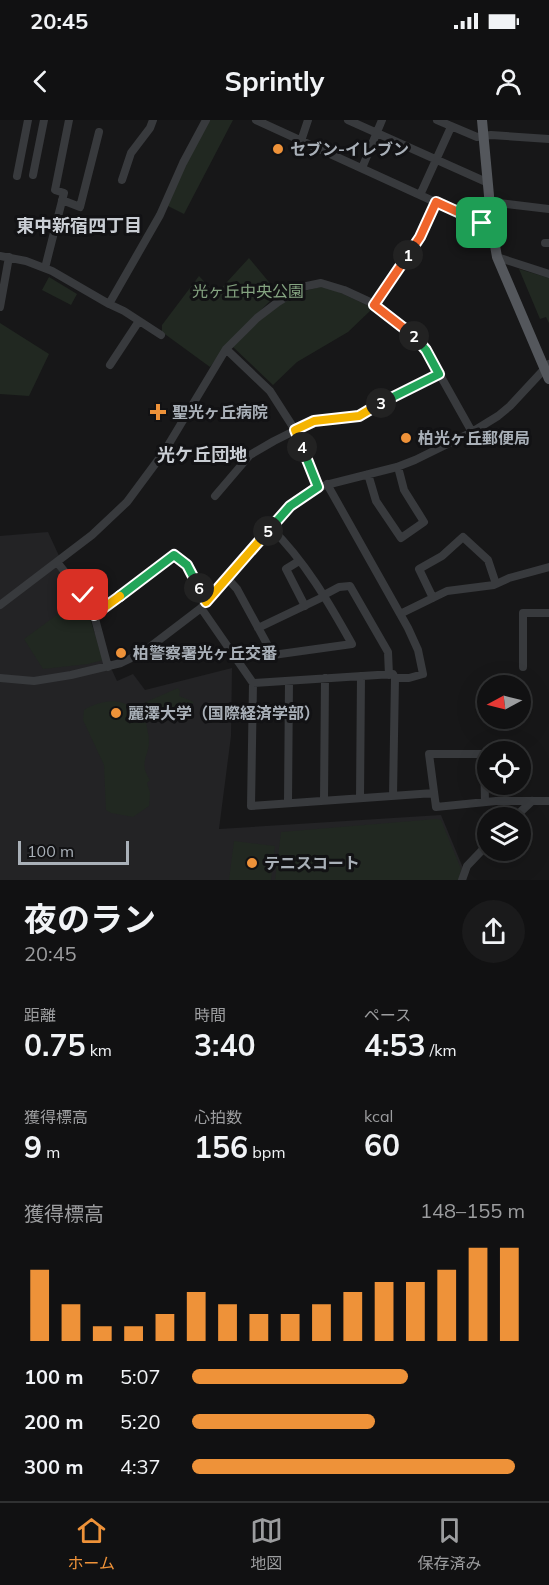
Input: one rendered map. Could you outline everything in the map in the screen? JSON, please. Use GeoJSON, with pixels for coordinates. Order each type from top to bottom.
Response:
{"type":"FeatureCollection","features":[{"type":"Feature","properties":{"kind":"main road"},"geometry":{"type":"LineString","coordinates":[[482,120],[492,228],[497,257],[547,366],[549,379]]}},
{"type":"Feature","properties":{"kind":"street"},"geometry":{"type":"LineString","coordinates":[[17,176],[28,120]]}},
{"type":"Feature","properties":{"kind":"street"},"geometry":{"type":"LineString","coordinates":[[33,175],[44,120]]}},
{"type":"Feature","properties":{"kind":"street"},"geometry":{"type":"LineString","coordinates":[[45,268],[64,193],[55,190],[69,120]]}},
{"type":"Feature","properties":{"kind":"street"},"geometry":{"type":"LineString","coordinates":[[122,180],[131,153],[150,128],[153,120]]}},
{"type":"Feature","properties":{"kind":"street"},"geometry":{"type":"LineString","coordinates":[[109,304],[160,215],[183,163],[206,120]]}},
{"type":"Feature","properties":{"kind":"street"},"geometry":{"type":"LineString","coordinates":[[301,141],[308,120]]}},
{"type":"Feature","properties":{"kind":"street"},"geometry":{"type":"LineString","coordinates":[[348,120],[488,181]]}},
{"type":"Feature","properties":{"kind":"street"},"geometry":{"type":"LineString","coordinates":[[362,168],[382,120]]}},
{"type":"Feature","properties":{"kind":"street"},"geometry":{"type":"LineString","coordinates":[[437,120],[477,136],[549,139]]}},
{"type":"Feature","properties":{"kind":"street"},"geometry":{"type":"LineString","coordinates":[[262,121],[492,228]]}},
{"type":"Feature","properties":{"kind":"street"},"geometry":{"type":"LineString","coordinates":[[420,195],[451,127]]}},
{"type":"Feature","properties":{"kind":"street"},"geometry":{"type":"LineString","coordinates":[[62,200],[80,207],[99,132]]}},
{"type":"Feature","properties":{"kind":"street"},"geometry":{"type":"LineString","coordinates":[[374,305],[420,237],[436,202]]}},
{"type":"Feature","properties":{"kind":"street"},"geometry":{"type":"LineString","coordinates":[[490,202],[549,209]]}},
{"type":"Feature","properties":{"kind":"street"},"geometry":{"type":"LineString","coordinates":[[0,307],[5,256],[45,268],[160,335]]}},
{"type":"Feature","properties":{"kind":"street"},"geometry":{"type":"LineString","coordinates":[[497,257],[549,274]]}},
{"type":"Feature","properties":{"kind":"street"},"geometry":{"type":"LineString","coordinates":[[0,605],[92,535],[138,489],[164,452],[226,349],[257,318],[302,287],[321,283],[344,290],[374,305],[412,334],[426,350],[472,432]]}},
{"type":"Feature","properties":{"kind":"street"},"geometry":{"type":"LineString","coordinates":[[110,365],[139,321]]}},
{"type":"Feature","properties":{"kind":"street"},"geometry":{"type":"LineString","coordinates":[[226,349],[270,391],[295,430],[322,485],[400,614],[418,650],[423,674],[409,678],[361,676],[253,683]]}},
{"type":"Feature","properties":{"kind":"street"},"geometry":{"type":"LineString","coordinates":[[0,678],[34,681],[108,667],[142,653],[204,605],[290,506],[322,485],[398,467],[472,432],[504,411],[547,366]]}},
{"type":"Feature","properties":{"kind":"street"},"geometry":{"type":"LineString","coordinates":[[215,496],[250,455],[295,430],[314,421],[359,416],[439,374]]}},
{"type":"Feature","properties":{"kind":"street"},"geometry":{"type":"LineString","coordinates":[[368,474],[376,501],[400,538],[424,522],[404,490],[398,467]]}},
{"type":"Feature","properties":{"kind":"street"},"geometry":{"type":"LineString","coordinates":[[228,579],[237,589],[273,655],[352,644],[324,596],[286,543],[271,528]]}},
{"type":"Feature","properties":{"kind":"street"},"geometry":{"type":"LineString","coordinates":[[433,598],[419,569],[442,556],[463,537],[488,560],[496,584]]}},
{"type":"Feature","properties":{"kind":"street"},"geometry":{"type":"LineString","coordinates":[[94,615],[174,555],[187,565],[204,605],[253,683],[251,806],[434,794]]}},
{"type":"Feature","properties":{"kind":"street"},"geometry":{"type":"LineString","coordinates":[[299,561],[286,569],[305,606]]}},
{"type":"Feature","properties":{"kind":"street"},"geometry":{"type":"LineString","coordinates":[[57,562],[83,595],[94,615],[108,667]]}},
{"type":"Feature","properties":{"kind":"street"},"geometry":{"type":"LineString","coordinates":[[400,614],[447,591],[496,584],[549,567]]}},
{"type":"Feature","properties":{"kind":"street"},"geometry":{"type":"LineString","coordinates":[[258,628],[339,587],[350,586],[388,652],[392,676],[393,796]]}},
{"type":"Feature","properties":{"kind":"street"},"geometry":{"type":"LineString","coordinates":[[523,667],[523,613],[549,613]]}},
{"type":"Feature","properties":{"kind":"street"},"geometry":{"type":"LineString","coordinates":[[360,798],[361,676]]}},
{"type":"Feature","properties":{"kind":"street"},"geometry":{"type":"LineString","coordinates":[[324,800],[325,678]]}},
{"type":"Feature","properties":{"kind":"street"},"geometry":{"type":"LineString","coordinates":[[288,803],[289,681]]}},
{"type":"Feature","properties":{"kind":"street"},"geometry":{"type":"LineString","coordinates":[[485,802],[484,754],[429,754],[436,807],[485,802],[549,801]]}},
{"type":"Feature","properties":{"kind":"street"},"geometry":{"type":"LineString","coordinates":[[526,807],[532,801]]}},
{"type":"Feature","properties":{"kind":"street"},"geometry":{"type":"LineString","coordinates":[[462,880],[467,866],[477,856]]}},
{"type":"Feature","properties":{"kind":"shaded area","name":"麗澤大学（国際経済学部）"},"geometry":{"type":"Polygon","coordinates":[[[48,532],[117,681],[133,674],[145,690],[232,668],[231,736],[219,829],[441,815],[463,868],[459,880],[0,880],[0,536],[48,532]]]}},
{"type":"Feature","properties":{"kind":"green space"},"geometry":{"type":"Polygon","coordinates":[[[208,120],[233,120],[184,214],[166,205],[208,120]]]}},
{"type":"Feature","properties":{"kind":"green space","name":"光ヶ丘中央公園"},"geometry":{"type":"Polygon","coordinates":[[[249,258],[278,293],[229,342],[210,367],[162,332],[162,325],[199,276],[216,294],[249,258]]]}},
{"type":"Feature","properties":{"kind":"green space"},"geometry":{"type":"Polygon","coordinates":[[[519,269],[549,278],[549,323],[546,317],[540,319],[519,269]]]}},
{"type":"Feature","properties":{"kind":"green space"},"geometry":{"type":"Polygon","coordinates":[[[49,277],[77,294],[71,305],[42,290],[49,277]]]}},
{"type":"Feature","properties":{"kind":"green space"},"geometry":{"type":"Polygon","coordinates":[[[321,287],[330,288],[369,306],[370,311],[348,332],[297,362],[273,385],[233,347],[262,318],[283,302],[295,295],[321,287]]]}},
{"type":"Feature","properties":{"kind":"green space"},"geometry":{"type":"Polygon","coordinates":[[[0,323],[49,354],[29,396],[0,394],[0,323]]]}},
{"type":"Feature","properties":{"kind":"green space"},"geometry":{"type":"Polygon","coordinates":[[[80,598],[88,612],[103,660],[43,669],[24,639],[80,598]]]}},
{"type":"Feature","properties":{"kind":"green space"},"geometry":{"type":"Polygon","coordinates":[[[178,688],[179,696],[194,702],[178,713],[146,720],[149,747],[144,764],[150,780],[147,783],[150,793],[149,806],[133,817],[111,813],[106,810],[104,765],[83,720],[84,710],[96,704],[115,701],[132,708],[178,688]]]}},
{"type":"Feature","properties":{"kind":"green space"},"geometry":{"type":"Polygon","coordinates":[[[441,820],[461,869],[459,880],[275,880],[281,832],[441,820]]]}},
{"type":"Feature","properties":{"kind":"green space","name":"テニスコート"},"geometry":{"type":"Polygon","coordinates":[[[234,841],[275,846],[271,880],[229,880],[234,841]]]}},
{"type":"Feature","properties":{"kind":"place","name":"セブン-イレブン"},"geometry":{"type":"Point","coordinates":[278,149]}},
{"type":"Feature","properties":{"kind":"place","name":"聖光ヶ丘病院"},"geometry":{"type":"Point","coordinates":[158,412]}},
{"type":"Feature","properties":{"kind":"place","name":"柏光ヶ丘郵便局"},"geometry":{"type":"Point","coordinates":[406,438]}},
{"type":"Feature","properties":{"kind":"place","name":"柏警察署光ヶ丘交番"},"geometry":{"type":"Point","coordinates":[121,653]}},
{"type":"Feature","properties":{"kind":"place","name":"麗澤大学（国際経済学部）"},"geometry":{"type":"Point","coordinates":[116,713]}},
{"type":"Feature","properties":{"kind":"place","name":"テニスコート"},"geometry":{"type":"Point","coordinates":[252,863]}},
{"type":"Feature","properties":{"kind":"district","name":"東中新宿四丁目"},"geometry":{"type":"Point","coordinates":[79,225]}},
{"type":"Feature","properties":{"kind":"district","name":"光ケ丘団地"},"geometry":{"type":"Point","coordinates":[202,454]}},
{"type":"Feature","properties":{"kind":"route"},"geometry":{"type":"LineString","coordinates":[[83,595],[94,615],[174,555],[187,565],[206,602],[290,506],[318,487],[295,430],[314,421],[359,416],[393,396],[439,374],[426,350],[412,334],[374,305],[420,237],[436,202],[482,223]]}}]}
